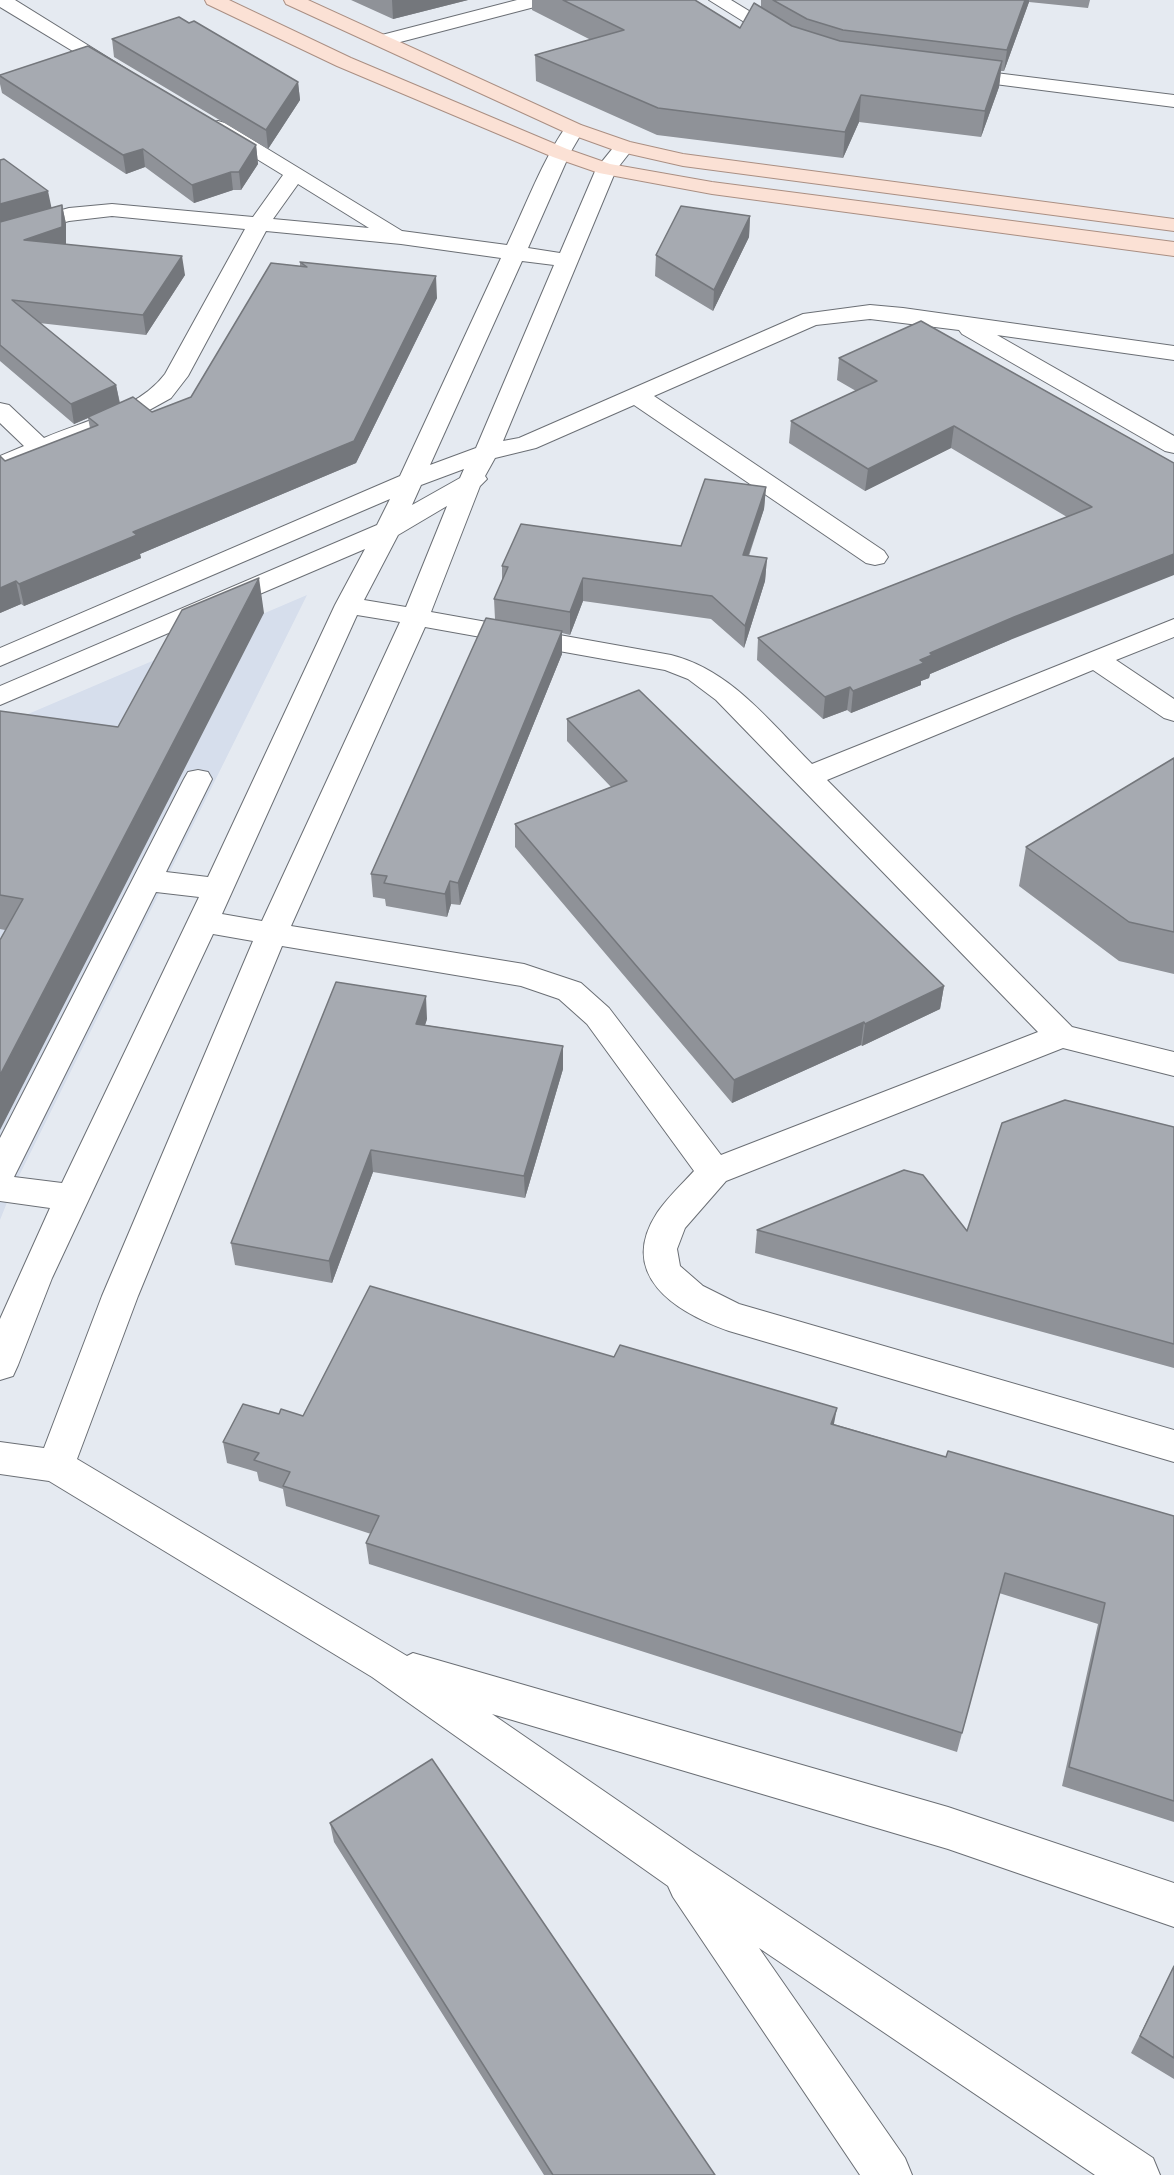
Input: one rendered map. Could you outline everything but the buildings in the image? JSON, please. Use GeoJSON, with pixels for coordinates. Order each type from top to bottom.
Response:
{"type":"FeatureCollection","features":[{"type":"Feature","properties":{"kind":"main road"},"geometry":{"type":"LineString","coordinates":[[214,0],[344,62],[560,153],[606,169],[712,188],[1174,249]]}},
{"type":"Feature","properties":{"kind":"main road"},"geometry":{"type":"LineString","coordinates":[[292,0],[574,129],[624,147],[683,160],[1174,225]]}},
{"type":"Feature","properties":{"kind":"street"},"geometry":{"type":"LineString","coordinates":[[2,0],[134,79]]}},
{"type":"Feature","properties":{"kind":"street"},"geometry":{"type":"LineString","coordinates":[[381,41],[539,0]]}},
{"type":"Feature","properties":{"kind":"street"},"geometry":{"type":"LineString","coordinates":[[718,0],[805,49]]}},
{"type":"Feature","properties":{"kind":"street"},"geometry":{"type":"LineString","coordinates":[[939,72],[1174,101]]}},
{"type":"Feature","properties":{"kind":"street"},"geometry":{"type":"LineString","coordinates":[[203,118],[400,237]]}},
{"type":"Feature","properties":{"kind":"street"},"geometry":{"type":"LineString","coordinates":[[0,1365],[34,1278],[203,922],[348,605],[388,530],[560,153],[574,129]]}},
{"type":"Feature","properties":{"kind":"street"},"geometry":{"type":"LineString","coordinates":[[57,1466],[120,1296],[272,933],[416,616],[469,483],[486,453],[565,260],[606,169],[624,147]]}},
{"type":"Feature","properties":{"kind":"street"},"geometry":{"type":"LineString","coordinates":[[0,465],[134,409],[163,393],[176,376],[259,223],[295,174]]}},
{"type":"Feature","properties":{"kind":"street"},"geometry":{"type":"LineString","coordinates":[[0,234],[83,211],[146,212],[400,237],[565,260]]}},
{"type":"Feature","properties":{"kind":"street"},"geometry":{"type":"LineString","coordinates":[[0,658],[410,481],[486,453],[527,443],[812,319],[870,312],[953,320],[1174,353]]}},
{"type":"Feature","properties":{"kind":"street"},"geometry":{"type":"LineString","coordinates":[[953,320],[1169,439]]}},
{"type":"Feature","properties":{"kind":"street"},"geometry":{"type":"LineString","coordinates":[[638,396],[875,557]]}},
{"type":"Feature","properties":{"kind":"street"},"geometry":{"type":"LineString","coordinates":[[0,410],[42,449]]}},
{"type":"Feature","properties":{"kind":"street"},"geometry":{"type":"LineString","coordinates":[[0,696],[388,530],[469,483],[527,443]]}},
{"type":"Feature","properties":{"kind":"street"},"geometry":{"type":"LineString","coordinates":[[348,605],[684,667],[711,680],[1061,1036],[1174,1064]]}},
{"type":"Feature","properties":{"kind":"street"},"geometry":{"type":"LineString","coordinates":[[807,777],[1174,627]]}},
{"type":"Feature","properties":{"kind":"street"},"geometry":{"type":"LineString","coordinates":[[1097,660],[1174,712]]}},
{"type":"Feature","properties":{"kind":"street"},"geometry":{"type":"LineString","coordinates":[[0,1171],[198,779]]}},
{"type":"Feature","properties":{"kind":"street"},"geometry":{"type":"LineString","coordinates":[[147,880],[218,889]]}},
{"type":"Feature","properties":{"kind":"street"},"geometry":{"type":"LineString","coordinates":[[203,922],[524,975],[570,991],[598,1016],[714,1172]]}},
{"type":"Feature","properties":{"kind":"street"},"geometry":{"type":"LineString","coordinates":[[1061,1036],[714,1172],[670,1221],[658,1249],[664,1273],[690,1296],[729,1316],[1174,1446]]}},
{"type":"Feature","properties":{"kind":"street"},"geometry":{"type":"LineString","coordinates":[[0,1188],[73,1198]]}},
{"type":"Feature","properties":{"kind":"street"},"geometry":{"type":"LineString","coordinates":[[0,1458],[57,1466],[386,1664],[679,1868],[1136,2175]]}},
{"type":"Feature","properties":{"kind":"street"},"geometry":{"type":"LineString","coordinates":[[386,1664],[948,1828],[1174,1905]]}},
{"type":"Feature","properties":{"kind":"street"},"geometry":{"type":"LineString","coordinates":[[679,1868],[888,2175]]}},
{"type":"Feature","properties":{"kind":"shaded area"},"geometry":{"type":"Polygon","coordinates":[[[307,595],[12,1190],[0,1220],[0,726],[307,595]]]}}]}
